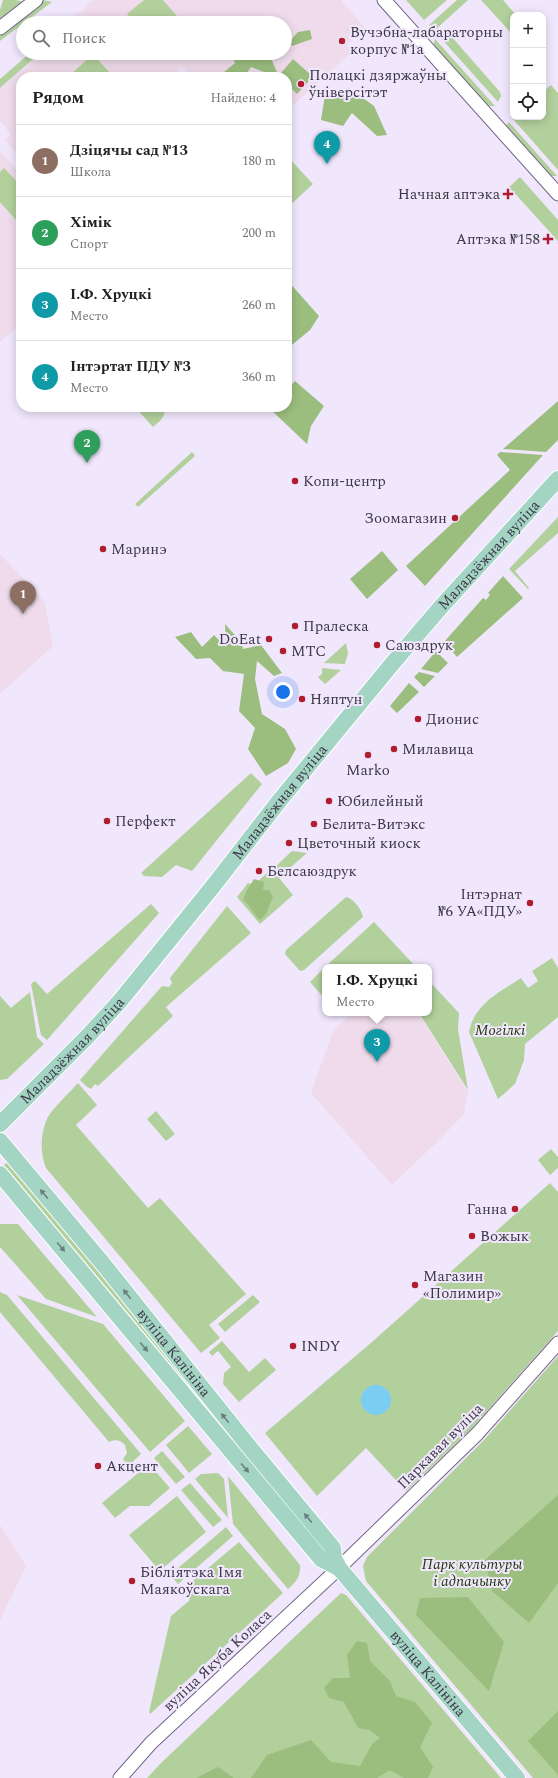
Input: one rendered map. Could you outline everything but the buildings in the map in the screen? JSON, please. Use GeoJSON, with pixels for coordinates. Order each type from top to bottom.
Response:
{"type":"FeatureCollection","features":[{"type":"Feature","properties":{"kind":"main road","name":"Маладзёжная вуліца"},"geometry":{"type":"LineString","coordinates":[[0,1124],[88,1036],[120,1001],[214,885],[280,800],[392,664],[440,608],[558,479]]}},
{"type":"Feature","properties":{"kind":"main road","name":"вуліца Калініна"},"geometry":{"type":"LineString","coordinates":[[0,1141],[104,1265],[247,1444],[333,1548],[334,1558],[339,1568],[517,1778]]}},
{"type":"Feature","properties":{"kind":"main road","name":"вуліца Калініна"},"geometry":{"type":"LineString","coordinates":[[0,1174],[321,1559],[339,1568]]}},
{"type":"Feature","properties":{"kind":"street"},"geometry":{"type":"LineString","coordinates":[[0,28],[36,0]]}},
{"type":"Feature","properties":{"kind":"street"},"geometry":{"type":"LineString","coordinates":[[384,0],[558,194]]}},
{"type":"Feature","properties":{"kind":"street","name":"Паркавая вуліца"},"geometry":{"type":"LineString","coordinates":[[339,1568],[477,1434],[558,1343]]}},
{"type":"Feature","properties":{"kind":"street","name":"вуліца Якуба Коласа"},"geometry":{"type":"LineString","coordinates":[[120,1778],[151,1744],[339,1568]]}},
{"type":"Feature","properties":{"kind":"shaded area","name":"Полацкі дзяржаўны ўніверсітэт"},"geometry":{"type":"Polygon","coordinates":[[[92,0],[341,0],[365,28],[346,45],[352,52],[292,106],[292,72],[186,72],[182,67],[176,72],[19,72],[33,60],[292,60],[292,16],[73,16],[78,12],[80,13],[83,11],[85,8],[84,7],[92,0]]]}},
{"type":"Feature","properties":{"kind":"shaded area","name":"Полацкі дзяржаўны ўніверсітэт"},"geometry":{"type":"Polygon","coordinates":[[[16,75],[16,152],[5,140],[11,134],[0,121],[0,89],[16,75]]]}},
{"type":"Feature","properties":{"kind":"shaded area"},"geometry":{"type":"Polygon","coordinates":[[[0,151],[16,169],[16,328],[0,342],[0,151]]]}},
{"type":"Feature","properties":{"kind":"shaded area"},"geometry":{"type":"Polygon","coordinates":[[[0,554],[44,601],[53,646],[0,694],[0,554]]]}},
{"type":"Feature","properties":{"kind":"shaded area"},"geometry":{"type":"Polygon","coordinates":[[[349,1016],[420,1016],[468,1092],[464,1114],[392,1185],[311,1093],[333,1031],[349,1016]]]}},
{"type":"Feature","properties":{"kind":"shaded area"},"geometry":{"type":"Polygon","coordinates":[[[0,1525],[26,1566],[0,1620],[0,1525]]]}},
{"type":"Feature","properties":{"kind":"green space"},"geometry":{"type":"Polygon","coordinates":[[[3,0],[15,0],[29,3],[0,24],[0,10],[3,0]]]}},
{"type":"Feature","properties":{"kind":"green space"},"geometry":{"type":"Polygon","coordinates":[[[43,0],[52,2],[33,16],[22,16],[43,0]]]}},
{"type":"Feature","properties":{"kind":"green space"},"geometry":{"type":"Polygon","coordinates":[[[144,0],[163,0],[177,16],[129,16],[127,14],[144,0]]]}},
{"type":"Feature","properties":{"kind":"green space"},"geometry":{"type":"Polygon","coordinates":[[[406,0],[447,0],[424,20],[406,0]]]}},
{"type":"Feature","properties":{"kind":"green space"},"geometry":{"type":"Polygon","coordinates":[[[457,0],[468,0],[434,31],[429,25],[457,0]]]}},
{"type":"Feature","properties":{"kind":"green space"},"geometry":{"type":"Polygon","coordinates":[[[481,0],[503,0],[513,12],[510,12],[510,32],[481,0]]]}},
{"type":"Feature","properties":{"kind":"green space"},"geometry":{"type":"Polygon","coordinates":[[[16,20],[16,29],[0,41],[0,32],[16,20]]]}},
{"type":"Feature","properties":{"kind":"green space"},"geometry":{"type":"Polygon","coordinates":[[[310,30],[312,39],[292,46],[292,39],[298,32],[310,30]]]}},
{"type":"Feature","properties":{"kind":"green space"},"geometry":{"type":"Polygon","coordinates":[[[442,34],[451,36],[500,92],[501,96],[498,102],[439,36],[442,34]]]}},
{"type":"Feature","properties":{"kind":"green space"},"geometry":{"type":"Polygon","coordinates":[[[435,39],[495,106],[487,106],[433,45],[435,39]]]}},
{"type":"Feature","properties":{"kind":"green space"},"geometry":{"type":"Polygon","coordinates":[[[293,59],[310,74],[309,81],[297,94],[292,89],[292,72],[282,72],[293,59]]]}},
{"type":"Feature","properties":{"kind":"green space"},"geometry":{"type":"Polygon","coordinates":[[[22,60],[32,60],[18,72],[16,72],[16,74],[0,88],[0,79],[22,60]]]}},
{"type":"Feature","properties":{"kind":"green space"},"geometry":{"type":"Polygon","coordinates":[[[87,60],[100,60],[109,72],[73,72],[87,60]]]}},
{"type":"Feature","properties":{"kind":"green space"},"geometry":{"type":"Polygon","coordinates":[[[234,60],[272,60],[277,72],[264,72],[251,67],[248,72],[224,72],[235,63],[234,60]]]}},
{"type":"Feature","properties":{"kind":"green space"},"geometry":{"type":"Polygon","coordinates":[[[551,85],[558,93],[558,170],[514,120],[546,120],[546,89],[551,85]]]}},
{"type":"Feature","properties":{"kind":"green space"},"geometry":{"type":"Polygon","coordinates":[[[349,88],[374,106],[387,135],[377,136],[352,113],[343,126],[321,120],[325,95],[349,88]]]}},
{"type":"Feature","properties":{"kind":"green space"},"geometry":{"type":"Polygon","coordinates":[[[509,122],[557,176],[549,176],[505,126],[509,122]]]}},
{"type":"Feature","properties":{"kind":"green space"},"geometry":{"type":"Polygon","coordinates":[[[292,161],[313,184],[292,203],[292,161]]]}},
{"type":"Feature","properties":{"kind":"green space"},"geometry":{"type":"Polygon","coordinates":[[[4,168],[16,181],[16,220],[0,202],[0,172],[4,168]]]}},
{"type":"Feature","properties":{"kind":"green space"},"geometry":{"type":"Polygon","coordinates":[[[520,177],[558,220],[558,241],[509,187],[520,177]]]}},
{"type":"Feature","properties":{"kind":"green space"},"geometry":{"type":"Polygon","coordinates":[[[292,286],[319,316],[310,330],[292,345],[292,286]]]}},
{"type":"Feature","properties":{"kind":"green space"},"geometry":{"type":"Polygon","coordinates":[[[295,381],[324,406],[311,426],[307,444],[273,412],[292,412],[292,384],[295,381]]]}},
{"type":"Feature","properties":{"kind":"green space"},"geometry":{"type":"Polygon","coordinates":[[[558,401],[558,440],[546,452],[503,449],[558,401]]]}},
{"type":"Feature","properties":{"kind":"green space"},"geometry":{"type":"Polygon","coordinates":[[[140,412],[165,412],[164,416],[153,427],[140,412]]]}},
{"type":"Feature","properties":{"kind":"green space"},"geometry":{"type":"Polygon","coordinates":[[[192,452],[195,456],[138,507],[135,504],[192,452]]]}},
{"type":"Feature","properties":{"kind":"green space"},"geometry":{"type":"Polygon","coordinates":[[[500,452],[543,455],[425,586],[406,566],[510,470],[497,455],[500,452]]]}},
{"type":"Feature","properties":{"kind":"green space"},"geometry":{"type":"Polygon","coordinates":[[[558,517],[558,533],[515,571],[529,588],[528,589],[509,569],[558,517]]]}},
{"type":"Feature","properties":{"kind":"green space"},"geometry":{"type":"Polygon","coordinates":[[[382,551],[398,570],[367,599],[350,579],[382,551]]]}},
{"type":"Feature","properties":{"kind":"green space"},"geometry":{"type":"Polygon","coordinates":[[[503,576],[523,598],[457,657],[444,642],[483,598],[486,600],[490,595],[488,593],[503,576]]]}},
{"type":"Feature","properties":{"kind":"green space"},"geometry":{"type":"Polygon","coordinates":[[[225,624],[242,643],[243,649],[261,645],[282,673],[274,676],[257,661],[255,679],[262,714],[285,729],[296,749],[288,763],[266,776],[248,749],[255,728],[239,711],[244,674],[223,671],[210,658],[196,659],[175,637],[191,632],[202,647],[214,635],[226,647],[225,624]]]}},
{"type":"Feature","properties":{"kind":"green space"},"geometry":{"type":"Polygon","coordinates":[[[346,643],[348,653],[345,664],[324,663],[346,643]]]}},
{"type":"Feature","properties":{"kind":"green space"},"geometry":{"type":"Polygon","coordinates":[[[436,651],[448,663],[438,673],[421,669],[436,651]]]}},
{"type":"Feature","properties":{"kind":"green space"},"geometry":{"type":"Polygon","coordinates":[[[322,668],[341,670],[325,684],[318,677],[322,674],[322,668]]]}},
{"type":"Feature","properties":{"kind":"green space"},"geometry":{"type":"Polygon","coordinates":[[[419,672],[435,676],[424,687],[414,677],[419,672]]]}},
{"type":"Feature","properties":{"kind":"green space"},"geometry":{"type":"Polygon","coordinates":[[[409,683],[419,692],[397,713],[390,706],[409,683]]]}},
{"type":"Feature","properties":{"kind":"green space"},"geometry":{"type":"Polygon","coordinates":[[[251,773],[262,784],[192,871],[176,865],[162,877],[144,876],[141,873],[251,773]]]}},
{"type":"Feature","properties":{"kind":"green space"},"geometry":{"type":"Polygon","coordinates":[[[292,851],[307,853],[285,872],[275,867],[292,851]]]}},
{"type":"Feature","properties":{"kind":"green space"},"geometry":{"type":"Polygon","coordinates":[[[270,870],[281,875],[279,878],[293,895],[260,924],[237,897],[248,883],[254,885],[270,870]]]}},
{"type":"Feature","properties":{"kind":"green space"},"geometry":{"type":"Polygon","coordinates":[[[254,879],[264,882],[263,890],[269,890],[273,897],[266,914],[260,920],[243,900],[254,879]]]}},
{"type":"Feature","properties":{"kind":"green space"},"geometry":{"type":"Polygon","coordinates":[[[346,897],[357,905],[363,917],[304,970],[300,971],[285,954],[286,950],[346,897]]]}},
{"type":"Feature","properties":{"kind":"green space"},"geometry":{"type":"Polygon","coordinates":[[[151,904],[159,913],[47,1040],[41,1035],[31,984],[35,981],[47,994],[151,904]]]}},
{"type":"Feature","properties":{"kind":"green space"},"geometry":{"type":"Polygon","coordinates":[[[227,906],[251,933],[166,1007],[173,1016],[98,1086],[95,1084],[91,1089],[86,1086],[80,1080],[162,986],[169,987],[172,983],[170,978],[227,906]]]}},
{"type":"Feature","properties":{"kind":"green space"},"geometry":{"type":"Polygon","coordinates":[[[374,922],[413,964],[328,964],[374,922]]]}},
{"type":"Feature","properties":{"kind":"green space","name":"Могілкі"},"geometry":{"type":"Polygon","coordinates":[[[552,958],[558,968],[558,1017],[525,1044],[524,1060],[515,1084],[498,1099],[469,1032],[472,1022],[482,1006],[521,978],[528,988],[538,981],[532,971],[552,958]]]}},
{"type":"Feature","properties":{"kind":"green space"},"geometry":{"type":"Polygon","coordinates":[[[322,970],[322,996],[310,982],[322,970]]]}},
{"type":"Feature","properties":{"kind":"green space"},"geometry":{"type":"Polygon","coordinates":[[[432,984],[459,1013],[458,1029],[468,1090],[421,1016],[432,1016],[432,984]]]}},
{"type":"Feature","properties":{"kind":"green space"},"geometry":{"type":"Polygon","coordinates":[[[30,992],[37,1037],[44,1044],[7,1079],[0,1080],[0,996],[11,1008],[30,992]]]}},
{"type":"Feature","properties":{"kind":"green space"},"geometry":{"type":"Polygon","coordinates":[[[78,1083],[97,1105],[76,1125],[148,1208],[160,1198],[246,1294],[209,1325],[220,1338],[201,1353],[46,1168],[42,1150],[42,1138],[47,1119],[52,1111],[78,1083]]]}},
{"type":"Feature","properties":{"kind":"green space"},"geometry":{"type":"Polygon","coordinates":[[[156,1111],[175,1134],[166,1141],[147,1119],[156,1111]]]}},
{"type":"Feature","properties":{"kind":"green space"},"geometry":{"type":"Polygon","coordinates":[[[551,1149],[558,1157],[558,1168],[550,1175],[538,1160],[551,1149]]]}},
{"type":"Feature","properties":{"kind":"green space"},"geometry":{"type":"Polygon","coordinates":[[[8,1162],[210,1400],[205,1405],[4,1165],[8,1162]]]}},
{"type":"Feature","properties":{"kind":"green space"},"geometry":{"type":"Polygon","coordinates":[[[550,1183],[558,1192],[558,1331],[470,1430],[406,1491],[366,1448],[317,1496],[265,1433],[372,1342],[550,1183]]]}},
{"type":"Feature","properties":{"kind":"green space"},"geometry":{"type":"Polygon","coordinates":[[[0,1224],[18,1224],[97,1317],[46,1299],[0,1247],[0,1224]]]}},
{"type":"Feature","properties":{"kind":"green space"},"geometry":{"type":"Polygon","coordinates":[[[0,1292],[7,1295],[141,1454],[128,1466],[123,1459],[127,1453],[125,1445],[118,1440],[109,1442],[0,1312],[0,1292]]]}},
{"type":"Feature","properties":{"kind":"green space"},"geometry":{"type":"Polygon","coordinates":[[[17,1295],[103,1324],[185,1421],[150,1452],[17,1295]]]}},
{"type":"Feature","properties":{"kind":"green space"},"geometry":{"type":"Polygon","coordinates":[[[253,1295],[260,1302],[225,1332],[218,1324],[253,1295]]]}},
{"type":"Feature","properties":{"kind":"green space"},"geometry":{"type":"Polygon","coordinates":[[[222,1341],[249,1372],[265,1358],[276,1370],[239,1402],[223,1384],[224,1373],[231,1367],[218,1351],[212,1356],[209,1352],[222,1341]]]}},
{"type":"Feature","properties":{"kind":"green space","name":"Парк культуры і адпачынку"},"geometry":{"type":"Polygon","coordinates":[[[558,1356],[558,1778],[533,1778],[366,1581],[363,1566],[367,1557],[484,1440],[558,1356]]]}},
{"type":"Feature","properties":{"kind":"green space"},"geometry":{"type":"Polygon","coordinates":[[[188,1426],[212,1454],[189,1473],[166,1445],[188,1426]]]}},
{"type":"Feature","properties":{"kind":"green space"},"geometry":{"type":"Polygon","coordinates":[[[162,1451],[185,1477],[176,1484],[154,1458],[162,1451]]]}},
{"type":"Feature","properties":{"kind":"green space"},"geometry":{"type":"Polygon","coordinates":[[[149,1464],[170,1488],[149,1506],[130,1506],[115,1518],[102,1503],[149,1464]]]}},
{"type":"Feature","properties":{"kind":"green space"},"geometry":{"type":"Polygon","coordinates":[[[218,1473],[224,1479],[228,1518],[195,1479],[201,1474],[218,1473]]]}},
{"type":"Feature","properties":{"kind":"green space"},"geometry":{"type":"Polygon","coordinates":[[[228,1476],[300,1565],[300,1572],[297,1578],[288,1589],[233,1524],[228,1476]]]}},
{"type":"Feature","properties":{"kind":"green space"},"geometry":{"type":"Polygon","coordinates":[[[190,1483],[222,1520],[213,1527],[181,1490],[190,1483]]]}},
{"type":"Feature","properties":{"kind":"green space"},"geometry":{"type":"Polygon","coordinates":[[[558,1495],[558,1583],[529,1623],[492,1591],[485,1560],[558,1495]]]}},
{"type":"Feature","properties":{"kind":"green space"},"geometry":{"type":"Polygon","coordinates":[[[177,1496],[206,1532],[159,1570],[129,1535],[177,1496]]]}},
{"type":"Feature","properties":{"kind":"green space"},"geometry":{"type":"Polygon","coordinates":[[[226,1527],[233,1536],[178,1584],[170,1575],[226,1527]]]}},
{"type":"Feature","properties":{"kind":"green space"},"geometry":{"type":"Polygon","coordinates":[[[239,1542],[283,1593],[150,1714],[149,1712],[171,1616],[190,1600],[182,1590],[239,1542]]]}},
{"type":"Feature","properties":{"kind":"green space"},"geometry":{"type":"Polygon","coordinates":[[[341,1593],[346,1595],[501,1778],[147,1778],[161,1763],[341,1593]]]}},
{"type":"Feature","properties":{"kind":"green space"},"geometry":{"type":"Polygon","coordinates":[[[468,1597],[504,1642],[489,1691],[416,1615],[420,1598],[468,1597]]]}},
{"type":"Feature","properties":{"kind":"green space"},"geometry":{"type":"Polygon","coordinates":[[[357,1641],[367,1643],[370,1661],[390,1681],[396,1696],[415,1702],[432,1723],[420,1747],[433,1767],[428,1778],[404,1778],[390,1770],[377,1778],[251,1778],[267,1755],[311,1740],[331,1762],[360,1766],[372,1744],[380,1738],[370,1730],[358,1728],[344,1702],[329,1698],[324,1688],[333,1678],[350,1678],[347,1655],[357,1641]]]}},
{"type":"Feature","properties":{"kind":"green space"},"geometry":{"type":"Polygon","coordinates":[[[558,1711],[558,1775],[528,1741],[558,1711]]]}},
{"type":"Feature","properties":{"kind":"green space"},"geometry":{"type":"Polygon","coordinates":[[[218,1767],[234,1778],[196,1778],[218,1767]]]}},
{"type":"Feature","properties":{"kind":"water"},"geometry":{"type":"Polygon","coordinates":[[[376,1385],[386,1390],[391,1400],[386,1410],[376,1415],[366,1410],[361,1400],[366,1390],[376,1385]]]}},
{"type":"Feature","properties":{"kind":"place","name":"Вучэбна-лабараторны корпус №1а"},"geometry":{"type":"Point","coordinates":[342,41]}},
{"type":"Feature","properties":{"kind":"place","name":"Полацкі дзяржаўны ўніверсітэт"},"geometry":{"type":"Point","coordinates":[301,84]}},
{"type":"Feature","properties":{"kind":"place","name":"Інтэртат ПДУ №3"},"geometry":{"type":"Point","coordinates":[327,164]}},
{"type":"Feature","properties":{"kind":"place","name":"Начная аптэка"},"geometry":{"type":"Point","coordinates":[508,194]}},
{"type":"Feature","properties":{"kind":"place","name":"Аптэка №158"},"geometry":{"type":"Point","coordinates":[548,239]}},
{"type":"Feature","properties":{"kind":"place","name":"Хімік"},"geometry":{"type":"Point","coordinates":[87,463]}},
{"type":"Feature","properties":{"kind":"place","name":"Копи-центр"},"geometry":{"type":"Point","coordinates":[295,481]}},
{"type":"Feature","properties":{"kind":"place","name":"Зоомагазин"},"geometry":{"type":"Point","coordinates":[455,518]}},
{"type":"Feature","properties":{"kind":"place","name":"Маринэ"},"geometry":{"type":"Point","coordinates":[103,549]}},
{"type":"Feature","properties":{"kind":"place","name":"Дзіцячы сад №13"},"geometry":{"type":"Point","coordinates":[23,614]}},
{"type":"Feature","properties":{"kind":"place","name":"Пралеска"},"geometry":{"type":"Point","coordinates":[295,626]}},
{"type":"Feature","properties":{"kind":"place","name":"DoEat"},"geometry":{"type":"Point","coordinates":[269,639]}},
{"type":"Feature","properties":{"kind":"place","name":"Саюздрук"},"geometry":{"type":"Point","coordinates":[377,645]}},
{"type":"Feature","properties":{"kind":"place","name":"МТС"},"geometry":{"type":"Point","coordinates":[283,651]}},
{"type":"Feature","properties":{"kind":"place","name":"Няптун"},"geometry":{"type":"Point","coordinates":[302,699]}},
{"type":"Feature","properties":{"kind":"place","name":"Дионис"},"geometry":{"type":"Point","coordinates":[418,719]}},
{"type":"Feature","properties":{"kind":"place","name":"Милавица"},"geometry":{"type":"Point","coordinates":[394,749]}},
{"type":"Feature","properties":{"kind":"place","name":"Marko"},"geometry":{"type":"Point","coordinates":[368,755]}},
{"type":"Feature","properties":{"kind":"place","name":"Юбилейный"},"geometry":{"type":"Point","coordinates":[329,801]}},
{"type":"Feature","properties":{"kind":"place","name":"Перфект"},"geometry":{"type":"Point","coordinates":[107,821]}},
{"type":"Feature","properties":{"kind":"place","name":"Белита-Витэкс"},"geometry":{"type":"Point","coordinates":[314,824]}},
{"type":"Feature","properties":{"kind":"place","name":"Цветочный киоск"},"geometry":{"type":"Point","coordinates":[289,843]}},
{"type":"Feature","properties":{"kind":"place","name":"Белсаюздрук"},"geometry":{"type":"Point","coordinates":[259,871]}},
{"type":"Feature","properties":{"kind":"place","name":"Інтэрнат №6 УА«ПДУ»"},"geometry":{"type":"Point","coordinates":[530,903]}},
{"type":"Feature","properties":{"kind":"place","name":"І.Ф. Хруцкі"},"geometry":{"type":"Point","coordinates":[377,1062]}},
{"type":"Feature","properties":{"kind":"place","name":"Ганна"},"geometry":{"type":"Point","coordinates":[515,1209]}},
{"type":"Feature","properties":{"kind":"place","name":"Вожык"},"geometry":{"type":"Point","coordinates":[472,1236]}},
{"type":"Feature","properties":{"kind":"place","name":"Магазин «Полимир»"},"geometry":{"type":"Point","coordinates":[415,1285]}},
{"type":"Feature","properties":{"kind":"place","name":"INDY"},"geometry":{"type":"Point","coordinates":[293,1346]}},
{"type":"Feature","properties":{"kind":"place","name":"Акцент"},"geometry":{"type":"Point","coordinates":[98,1466]}},
{"type":"Feature","properties":{"kind":"place","name":"Бібліятэка Імя Маякоўскага"},"geometry":{"type":"Point","coordinates":[132,1581]}}]}
